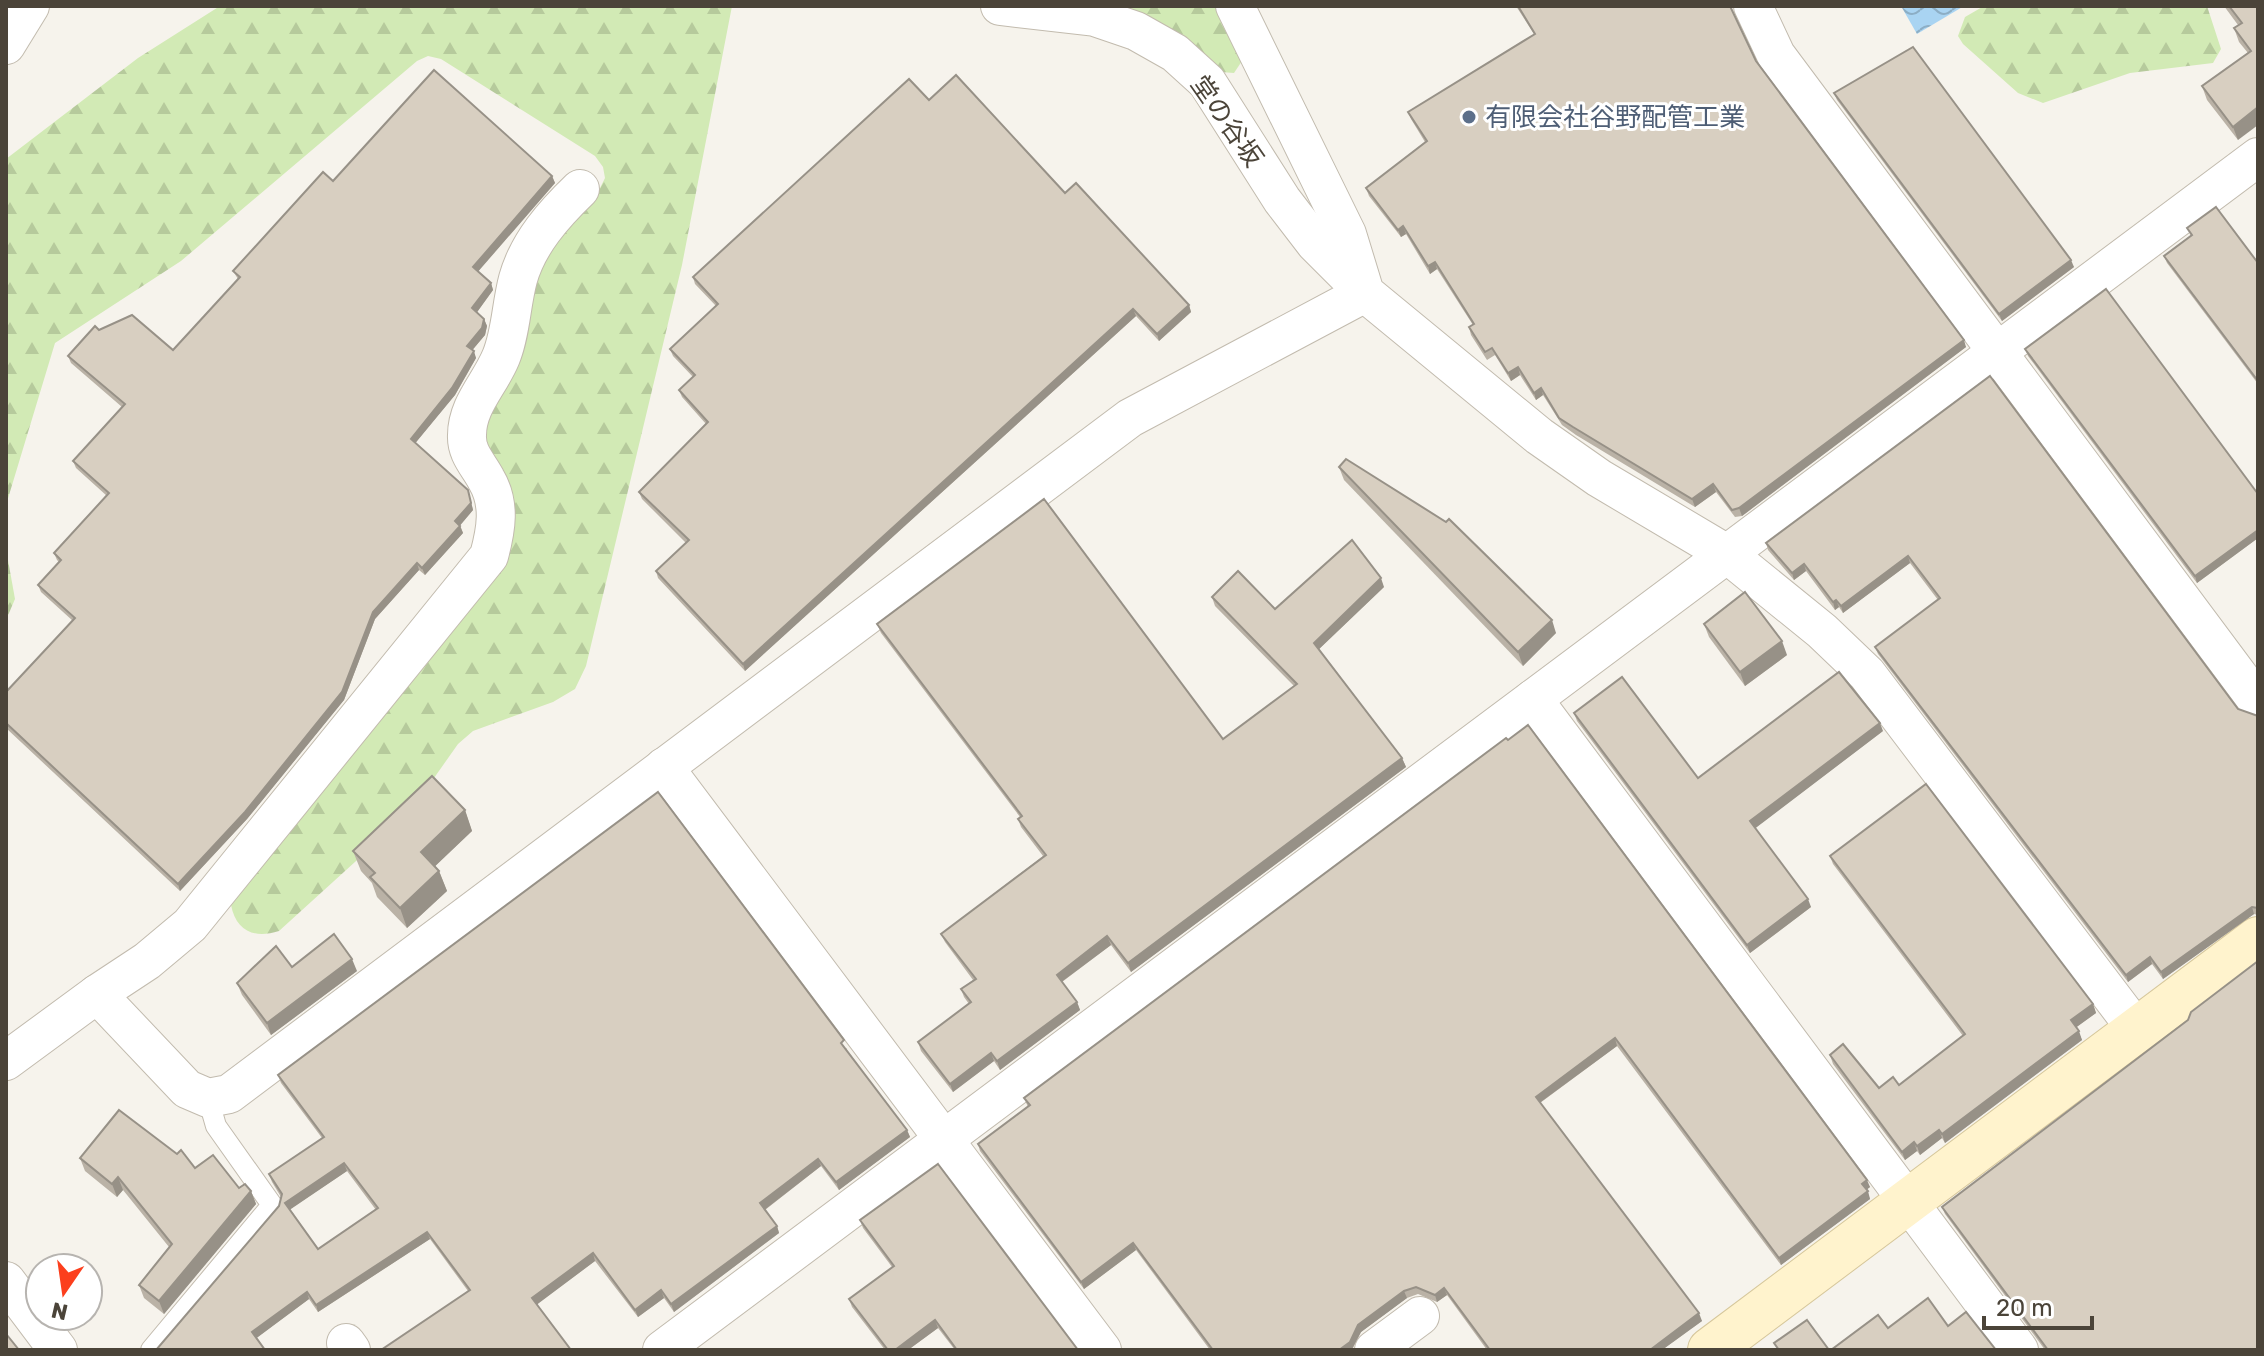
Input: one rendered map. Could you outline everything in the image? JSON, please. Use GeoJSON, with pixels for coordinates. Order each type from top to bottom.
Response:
{"type":"FeatureCollection","features":[{"type":"Feature","properties":{"kind":"street"},"geometry":{"type":"LineString","coordinates":[[6,45],[30,6]]}},
{"type":"Feature","properties":{"kind":"street","name":"堂の谷坂"},"geometry":{"type":"LineString","coordinates":[[1000,6],[1095,17],[1136,31],[1175,53],[1207,82],[1282,200],[1315,243],[1365,293],[1539,436],[1599,478],[1727,554],[1822,631],[1867,674],[2137,1030]]}},
{"type":"Feature","properties":{"kind":"street"},"geometry":{"type":"LineString","coordinates":[[97,994],[187,1089],[208,1098],[229,1094],[1130,418],[1365,293],[1347,234],[1235,6]]}},
{"type":"Feature","properties":{"kind":"street"},"geometry":{"type":"LineString","coordinates":[[1753,6],[1776,55],[2258,702]]}},
{"type":"Feature","properties":{"kind":"street"},"geometry":{"type":"LineString","coordinates":[[662,1350],[2258,157]]}},
{"type":"Feature","properties":{"kind":"street"},"geometry":{"type":"LineString","coordinates":[[6,1061],[147,961],[190,925],[489,556],[496,530],[496,505],[487,480],[472,459],[466,438],[469,416],[503,352],[518,277],[529,253],[543,229],[580,189]]}},
{"type":"Feature","properties":{"kind":"street"},"geometry":{"type":"LineString","coordinates":[[1533,699],[2019,1350]]}},
{"type":"Feature","properties":{"kind":"street"},"geometry":{"type":"LineString","coordinates":[[664,767],[1102,1350]]}},
{"type":"Feature","properties":{"kind":"street"},"geometry":{"type":"LineString","coordinates":[[1710,1350],[2258,939]]}},
{"type":"Feature","properties":{"kind":"street"},"geometry":{"type":"LineString","coordinates":[[6,1281],[58,1350]]}},
{"type":"Feature","properties":{"kind":"street"},"geometry":{"type":"LineString","coordinates":[[1374,1350],[1420,1316]]}},
{"type":"Feature","properties":{"kind":"lane"},"geometry":{"type":"LineString","coordinates":[[151,1350],[272,1205],[216,1126],[208,1098]]}},
{"type":"Feature","properties":{"kind":"green space"},"geometry":{"type":"Polygon","coordinates":[[[220,6],[732,6],[682,265],[586,666],[575,689],[553,702],[473,731],[458,744],[410,812],[279,931],[262,934],[242,927],[231,905],[485,585],[480,437],[531,281],[570,217],[599,190],[605,178],[603,167],[595,156],[441,59],[428,56],[417,61],[181,261],[55,343],[6,505],[6,159],[138,58],[220,6]]]}},
{"type":"Feature","properties":{"kind":"green space"},"geometry":{"type":"Polygon","coordinates":[[[1105,6],[1220,6],[1242,61],[1234,73],[1221,72],[1105,6]]]}},
{"type":"Feature","properties":{"kind":"green space"},"geometry":{"type":"Polygon","coordinates":[[[1984,6],[2207,6],[2221,49],[2213,63],[2130,73],[2043,103],[2018,93],[1958,36],[1965,17],[1984,6]]]}},
{"type":"Feature","properties":{"kind":"green space"},"geometry":{"type":"Polygon","coordinates":[[[6,549],[15,599],[6,620],[6,549]]]}},
{"type":"Feature","properties":{"kind":"water"},"geometry":{"type":"Polygon","coordinates":[[[1901,6],[1964,6],[1917,34],[1901,6]]]}},
{"type":"Feature","properties":{"kind":"building"},"geometry":{"type":"Polygon","coordinates":[[[1518,6],[1730,6],[1756,61],[1964,340],[1739,508],[1732,510],[1713,484],[1692,499],[1559,418],[1541,388],[1534,393],[1518,367],[1508,373],[1492,348],[1485,352],[1469,327],[1474,324],[1435,262],[1428,266],[1403,226],[1398,230],[1366,188],[1427,141],[1408,112],[1535,34],[1518,6]]]}},
{"type":"Feature","properties":{"kind":"building"},"geometry":{"type":"Polygon","coordinates":[[[2229,6],[2258,6],[2258,107],[2233,127],[2202,86],[2251,51],[2234,28],[2242,23],[2229,6]]]}},
{"type":"Feature","properties":{"kind":"building"},"geometry":{"type":"Polygon","coordinates":[[[1913,47],[2071,260],[1999,314],[1834,93],[1913,47]]]}},
{"type":"Feature","properties":{"kind":"building"},"geometry":{"type":"Polygon","coordinates":[[[434,70],[552,176],[473,267],[491,283],[472,308],[484,319],[482,328],[467,346],[474,351],[452,388],[411,439],[468,490],[471,503],[455,521],[460,526],[422,568],[417,563],[373,612],[342,692],[245,812],[178,884],[6,723],[6,692],[75,618],[38,585],[61,560],[54,553],[109,493],[73,461],[125,404],[68,356],[95,326],[99,330],[132,315],[173,350],[240,277],[233,271],[323,172],[333,181],[434,70]]]}},
{"type":"Feature","properties":{"kind":"building"},"geometry":{"type":"Polygon","coordinates":[[[956,75],[1065,193],[1076,183],[1189,305],[1157,334],[1133,309],[743,664],[656,571],[689,540],[639,492],[708,422],[679,390],[695,375],[670,349],[718,304],[693,277],[909,79],[929,100],[956,75]]]}},
{"type":"Feature","properties":{"kind":"building"},"geometry":{"type":"Polygon","coordinates":[[[2216,207],[2258,263],[2258,381],[2164,256],[2192,235],[2187,228],[2216,207]]]}},
{"type":"Feature","properties":{"kind":"building"},"geometry":{"type":"Polygon","coordinates":[[[2106,289],[2258,494],[2258,530],[2195,576],[2025,349],[2106,289]]]}},
{"type":"Feature","properties":{"kind":"building"},"geometry":{"type":"Polygon","coordinates":[[[1990,376],[2238,709],[2258,716],[2258,908],[2252,907],[2161,972],[2150,957],[2126,975],[1875,647],[1940,598],[1908,556],[1841,606],[1836,600],[1833,602],[1804,564],[1792,573],[1766,543],[1990,376]]]}},
{"type":"Feature","properties":{"kind":"building"},"geometry":{"type":"Polygon","coordinates":[[[1346,459],[1446,522],[1449,519],[1552,620],[1518,652],[1339,467],[1346,459]]]}},
{"type":"Feature","properties":{"kind":"building"},"geometry":{"type":"Polygon","coordinates":[[[1044,499],[1223,739],[1297,684],[1212,597],[1238,571],[1275,609],[1352,540],[1381,578],[1314,643],[1402,758],[1128,963],[1107,936],[1057,975],[1077,1002],[997,1061],[991,1053],[950,1084],[918,1042],[971,1002],[961,989],[976,979],[941,934],[1046,855],[1018,819],[1022,816],[877,624],[1044,499]]]}},
{"type":"Feature","properties":{"kind":"building"},"geometry":{"type":"Polygon","coordinates":[[[1745,592],[1782,641],[1740,672],[1704,624],[1745,592]]]}},
{"type":"Feature","properties":{"kind":"building"},"geometry":{"type":"Polygon","coordinates":[[[1839,672],[1880,723],[1750,821],[1808,899],[1747,945],[1574,713],[1622,677],[1698,778],[1839,672]]]}},
{"type":"Feature","properties":{"kind":"building"},"geometry":{"type":"Polygon","coordinates":[[[1528,725],[1867,1180],[1862,1184],[1868,1191],[1779,1258],[1615,1038],[1536,1097],[1699,1313],[1650,1350],[1490,1350],[1444,1288],[1435,1295],[1416,1287],[1404,1291],[1358,1325],[1350,1342],[1339,1350],[1213,1350],[1133,1243],[1081,1282],[978,1144],[1030,1105],[1024,1098],[1506,738],[1508,740],[1528,725]]]}},
{"type":"Feature","properties":{"kind":"building"},"geometry":{"type":"Polygon","coordinates":[[[432,776],[465,810],[421,852],[439,871],[400,908],[370,877],[375,873],[353,851],[432,776]]]}},
{"type":"Feature","properties":{"kind":"building"},"geometry":{"type":"Polygon","coordinates":[[[1926,784],[2093,1004],[2071,1020],[2079,1031],[1942,1134],[1939,1130],[1917,1146],[1914,1142],[1902,1152],[1830,1055],[1843,1044],[1879,1088],[1893,1077],[1899,1085],[1965,1034],[1830,856],[1926,784]]]}},
{"type":"Feature","properties":{"kind":"building"},"geometry":{"type":"Polygon","coordinates":[[[658,792],[844,1040],[841,1043],[907,1130],[836,1182],[818,1159],[760,1203],[777,1226],[671,1304],[661,1290],[635,1310],[593,1253],[532,1298],[571,1350],[381,1350],[470,1290],[427,1232],[316,1305],[307,1292],[252,1332],[265,1350],[156,1350],[279,1206],[282,1194],[269,1174],[324,1137],[278,1075],[658,792]],[[344,1163],[285,1203],[318,1249],[378,1208],[344,1163]]]}},
{"type":"Feature","properties":{"kind":"building"},"geometry":{"type":"Polygon","coordinates":[[[334,934],[352,959],[267,1023],[237,983],[276,946],[292,967],[334,934]]]}},
{"type":"Feature","properties":{"kind":"building"},"geometry":{"type":"Polygon","coordinates":[[[2258,961],[2258,1350],[2048,1350],[1942,1207],[2188,1020],[2191,1012],[2258,961]]]}},
{"type":"Feature","properties":{"kind":"building"},"geometry":{"type":"Polygon","coordinates":[[[119,1110],[177,1154],[181,1150],[195,1168],[213,1155],[239,1188],[245,1184],[251,1191],[159,1301],[139,1285],[172,1244],[118,1177],[112,1184],[80,1158],[119,1110]]]}},
{"type":"Feature","properties":{"kind":"building"},"geometry":{"type":"Polygon","coordinates":[[[938,1164],[1078,1350],[957,1350],[935,1320],[895,1350],[888,1350],[849,1299],[894,1266],[860,1220],[938,1164]]]}},
{"type":"Feature","properties":{"kind":"building"},"geometry":{"type":"Polygon","coordinates":[[[1928,1298],[1948,1326],[1966,1312],[1996,1350],[1831,1350],[1878,1315],[1888,1328],[1928,1298]]]}},
{"type":"Feature","properties":{"kind":"building"},"geometry":{"type":"Polygon","coordinates":[[[1807,1320],[1829,1350],[1779,1350],[1774,1343],[1807,1320]]]}},
{"type":"Feature","properties":{"kind":"building"},"geometry":{"type":"Polygon","coordinates":[[[7,1335],[19,1350],[6,1350],[7,1335]]]}},
{"type":"Feature","properties":{"kind":"place","name":"有限会社谷野配管工業"},"geometry":{"type":"Point","coordinates":[1469,117]}}]}
